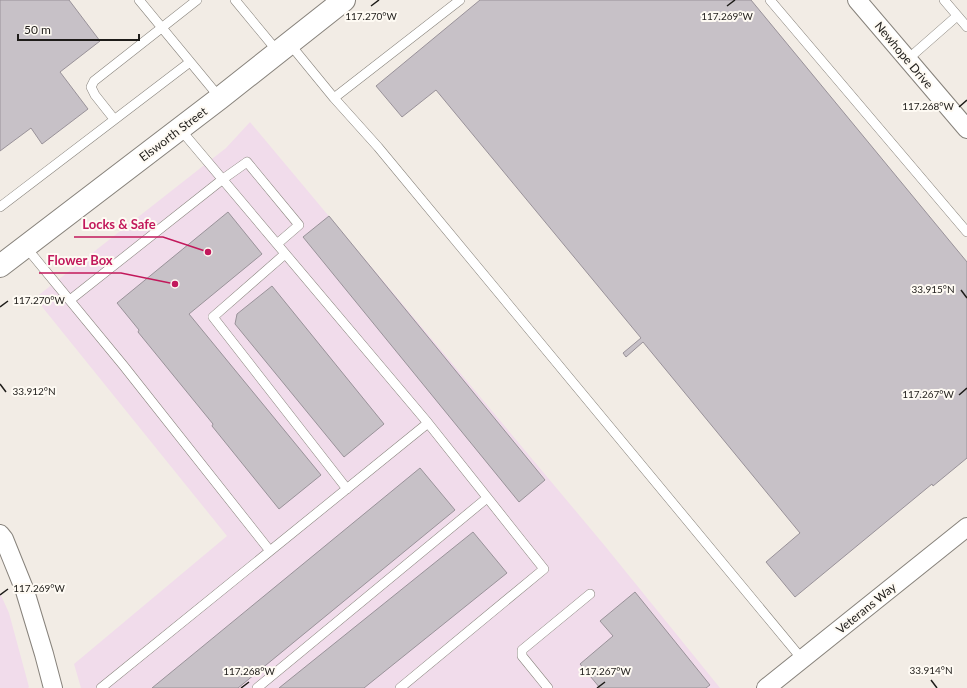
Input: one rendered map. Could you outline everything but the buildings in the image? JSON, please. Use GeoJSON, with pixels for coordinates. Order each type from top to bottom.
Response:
{"type":"FeatureCollection","features":[{"type":"Feature","properties":{"kind":"street","name":"Elsworth Street"},"geometry":{"type":"LineString","coordinates":[[0,266],[220,98],[344,0]]}},
{"type":"Feature","properties":{"kind":"street","name":"Newhope Drive"},"geometry":{"type":"LineString","coordinates":[[858,0],[967,129]]}},
{"type":"Feature","properties":{"kind":"street"},"geometry":{"type":"LineString","coordinates":[[0,534],[4,539],[25,591],[53,688]]}},
{"type":"Feature","properties":{"kind":"street","name":"Veterans Way"},"geometry":{"type":"LineString","coordinates":[[766,688],[964,536]]}},
{"type":"Feature","properties":{"kind":"lane"},"geometry":{"type":"LineString","coordinates":[[139,0],[220,98]]}},
{"type":"Feature","properties":{"kind":"lane"},"geometry":{"type":"LineString","coordinates":[[114,119],[95,95],[91,87],[94,81],[197,0]]}},
{"type":"Feature","properties":{"kind":"lane"},"geometry":{"type":"LineString","coordinates":[[235,0],[334,98],[383,153],[802,659]]}},
{"type":"Feature","properties":{"kind":"lane"},"geometry":{"type":"LineString","coordinates":[[334,98],[460,0]]}},
{"type":"Feature","properties":{"kind":"lane"},"geometry":{"type":"LineString","coordinates":[[770,0],[967,232]]}},
{"type":"Feature","properties":{"kind":"lane"},"geometry":{"type":"LineString","coordinates":[[944,0],[967,27]]}},
{"type":"Feature","properties":{"kind":"lane"},"geometry":{"type":"LineString","coordinates":[[908,59],[957,16]]}},
{"type":"Feature","properties":{"kind":"lane"},"geometry":{"type":"LineString","coordinates":[[0,207],[190,62]]}},
{"type":"Feature","properties":{"kind":"lane"},"geometry":{"type":"LineString","coordinates":[[180,128],[428,424],[544,569],[400,688]]}},
{"type":"Feature","properties":{"kind":"lane"},"geometry":{"type":"LineString","coordinates":[[70,300],[223,179],[247,162],[299,225],[277,244]]}},
{"type":"Feature","properties":{"kind":"lane"},"geometry":{"type":"LineString","coordinates":[[25,246],[123,365],[270,551]]}},
{"type":"Feature","properties":{"kind":"lane"},"geometry":{"type":"LineString","coordinates":[[285,254],[214,317],[347,489]]}},
{"type":"Feature","properties":{"kind":"lane"},"geometry":{"type":"LineString","coordinates":[[103,687],[428,424]]}},
{"type":"Feature","properties":{"kind":"lane"},"geometry":{"type":"LineString","coordinates":[[257,688],[487,498]]}},
{"type":"Feature","properties":{"kind":"lane"},"geometry":{"type":"LineString","coordinates":[[548,688],[522,656],[522,650],[590,594]]}},
{"type":"Feature","properties":{"kind":"shaded area"},"geometry":{"type":"Polygon","coordinates":[[[250,122],[605,546],[720,688],[81,688],[74,664],[227,536],[35,298],[226,148],[250,122]]]}},
{"type":"Feature","properties":{"kind":"shaded area"},"geometry":{"type":"Polygon","coordinates":[[[0,593],[9,613],[29,687],[28,688],[0,688],[0,593]]]}},
{"type":"Feature","properties":{"kind":"place","name":"Locks & Safe"},"geometry":{"type":"Point","coordinates":[208,252]}},
{"type":"Feature","properties":{"kind":"place","name":"Flower Box"},"geometry":{"type":"Point","coordinates":[175,284]}}]}
